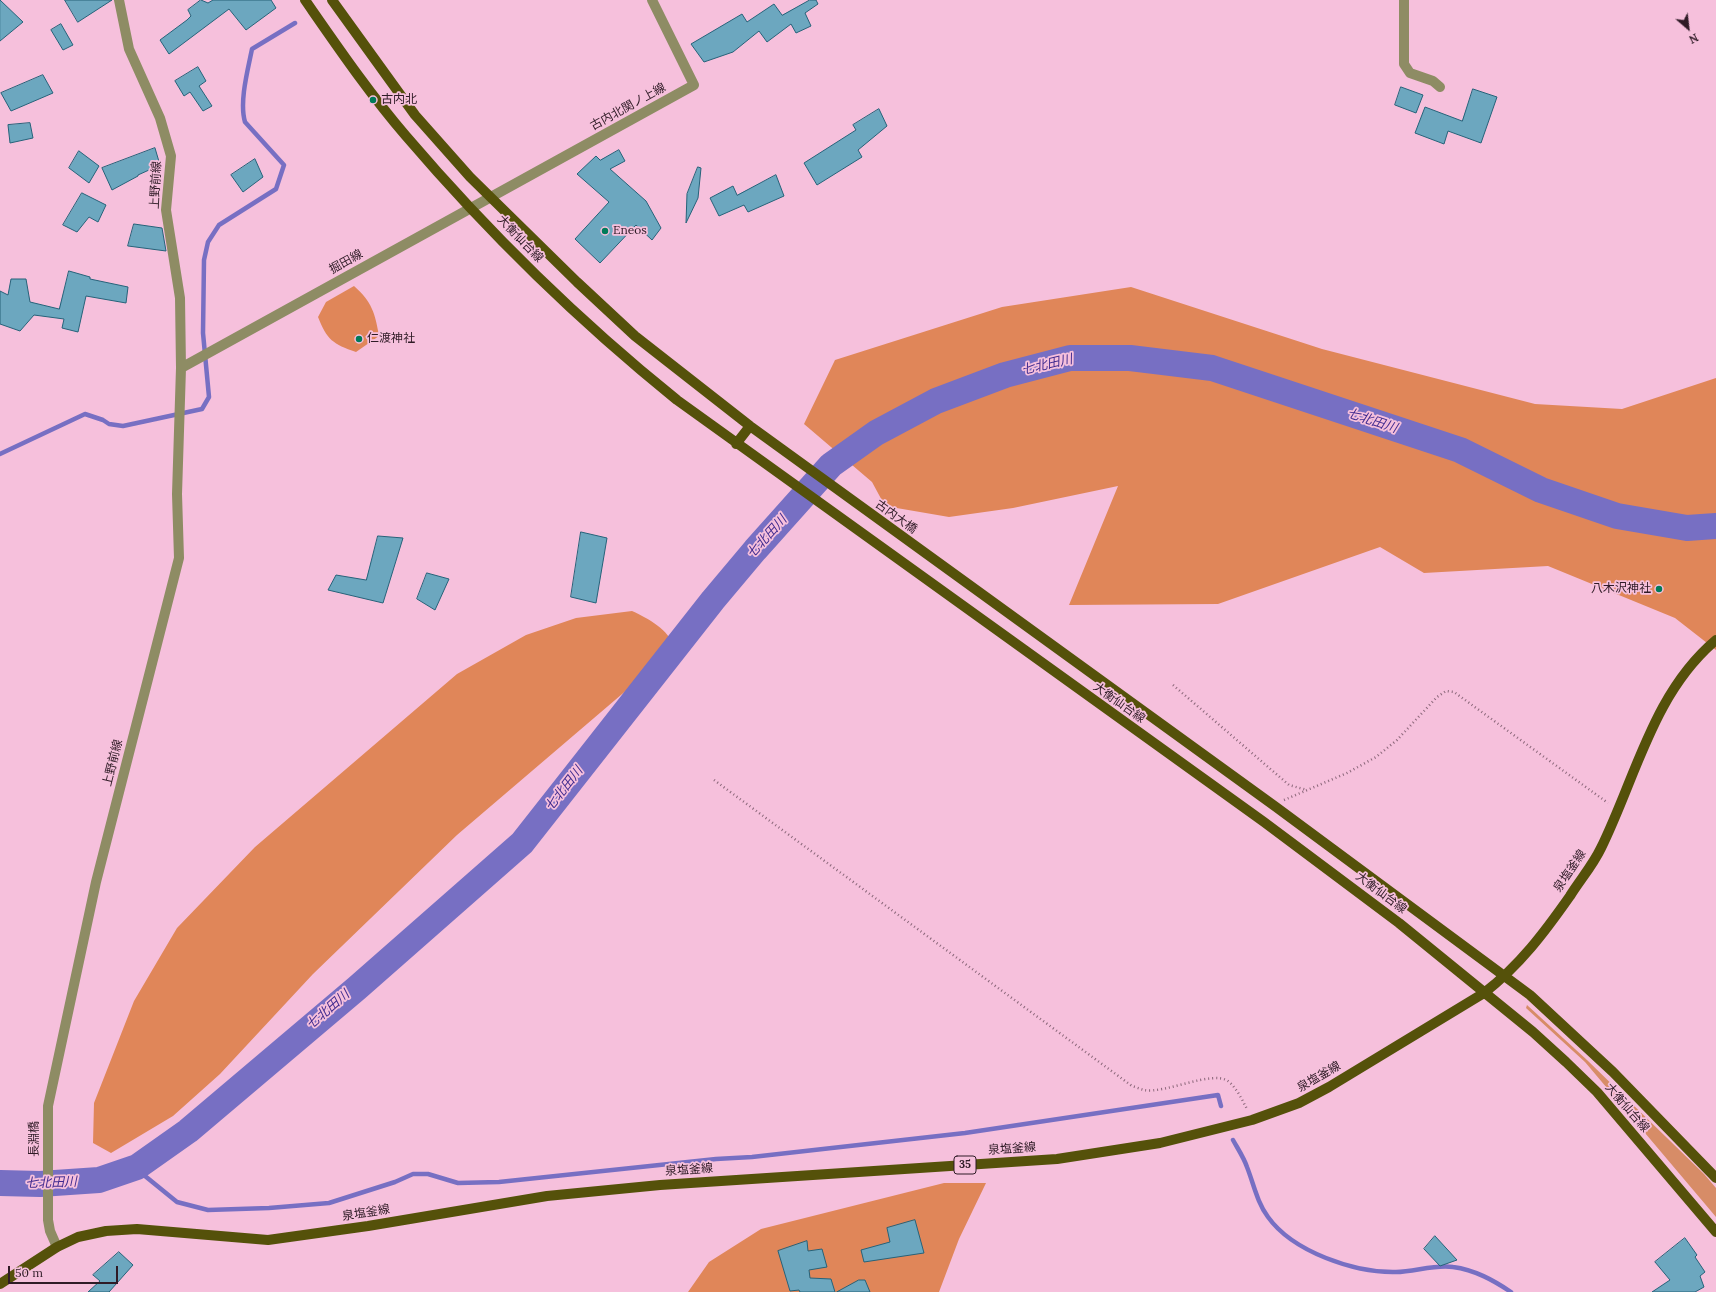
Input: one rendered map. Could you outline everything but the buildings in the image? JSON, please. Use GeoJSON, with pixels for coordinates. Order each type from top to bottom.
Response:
{"type":"FeatureCollection","features":[{"type":"Feature","properties":{"kind":"main road","name":"大衡仙台線"},"geometry":{"type":"LineString","coordinates":[[305,0],[349,63],[405,135],[471,208],[589,327],[677,400],[755,458],[1264,822],[1399,923],[1533,1032],[1597,1092],[1716,1232]]}},
{"type":"Feature","properties":{"kind":"main road","name":"大衡仙台線"},"geometry":{"type":"LineString","coordinates":[[332,0],[414,115],[470,177],[572,277],[635,336],[769,440]]}},
{"type":"Feature","properties":{"kind":"main road"},"geometry":{"type":"LineString","coordinates":[[736,444],[750,426]]}},
{"type":"Feature","properties":{"kind":"main road","name":"古内大橋"},"geometry":{"type":"LineString","coordinates":[[769,440],[1008,615]]}},
{"type":"Feature","properties":{"kind":"main road","name":"大衡仙台線"},"geometry":{"type":"LineString","coordinates":[[1008,615],[1276,807],[1530,995],[1613,1072],[1716,1178]]}},
{"type":"Feature","properties":{"kind":"main road","name":"泉塩釜線"},"geometry":{"type":"LineString","coordinates":[[0,1284],[57,1246],[78,1237],[106,1230],[138,1229],[268,1240],[353,1228],[547,1196],[660,1184],[1057,1159],[1160,1143],[1252,1120],[1299,1103],[1329,1087],[1484,993],[1506,976],[1529,952],[1585,873],[1600,849],[1618,810],[1651,729],[1666,702],[1701,653],[1716,640]]}},
{"type":"Feature","properties":{"kind":"street","name":"上野前線"},"geometry":{"type":"LineString","coordinates":[[48,1106],[96,882],[179,558],[177,494],[181,368],[180,298],[166,210],[170,156],[160,118],[129,49],[119,0]]}},
{"type":"Feature","properties":{"kind":"street","name":"古内北関ノ上線"},"geometry":{"type":"LineString","coordinates":[[491,197],[694,85],[652,0]]}},
{"type":"Feature","properties":{"kind":"street"},"geometry":{"type":"LineString","coordinates":[[1404,0],[1404,64],[1410,73],[1433,81],[1440,87]]}},
{"type":"Feature","properties":{"kind":"street","name":"掘田線"},"geometry":{"type":"LineString","coordinates":[[181,368],[491,197]]}},
{"type":"Feature","properties":{"kind":"street","name":"長淵橋"},"geometry":{"type":"LineString","coordinates":[[48,1106],[48,1220],[50,1231],[57,1246]]}},
{"type":"Feature","properties":{"kind":"path"},"geometry":{"type":"LineString","coordinates":[[1173,685],[1289,785],[1308,790]]}},
{"type":"Feature","properties":{"kind":"path"},"geometry":{"type":"LineString","coordinates":[[1276,807],[1286,798],[1347,773],[1376,757],[1397,740],[1437,697],[1446,691],[1454,692],[1618,810]]}},
{"type":"Feature","properties":{"kind":"path"},"geometry":{"type":"LineString","coordinates":[[714,780],[1132,1086],[1144,1090],[1162,1089],[1215,1078],[1227,1080],[1236,1089],[1252,1120]]}},
{"type":"Feature","properties":{"kind":"shaded area"},"geometry":{"type":"Polygon","coordinates":[[[354,286],[365,297],[372,308],[379,336],[356,352],[332,340],[324,331],[318,317],[326,302],[354,286]]]}},
{"type":"Feature","properties":{"kind":"shaded area"},"geometry":{"type":"Polygon","coordinates":[[[1131,287],[1322,349],[1535,404],[1622,409],[1716,378],[1716,650],[1675,618],[1548,566],[1424,573],[1380,547],[1218,604],[1069,605],[1118,486],[1013,508],[949,517],[885,506],[872,482],[804,424],[835,360],[1002,307],[1131,287]]]}},
{"type":"Feature","properties":{"kind":"shaded area"},"geometry":{"type":"Polygon","coordinates":[[[632,611],[651,621],[663,630],[668,636],[673,648],[635,683],[457,835],[313,974],[220,1074],[173,1116],[111,1153],[93,1143],[94,1103],[134,1001],[177,928],[255,847],[457,674],[526,635],[576,618],[632,611]]]}},
{"type":"Feature","properties":{"kind":"shaded area"},"geometry":{"type":"Polygon","coordinates":[[[1527,1005],[1587,1060],[1704,1174],[1716,1188],[1716,1217],[1585,1062],[1526,1008],[1527,1005]]]}},
{"type":"Feature","properties":{"kind":"shaded area"},"geometry":{"type":"Polygon","coordinates":[[[944,1183],[986,1183],[959,1239],[939,1292],[688,1292],[709,1262],[761,1229],[944,1183]]]}},
{"type":"Feature","properties":{"kind":"waterway"},"geometry":{"type":"LineString","coordinates":[[0,454],[85,414],[103,420],[109,424],[123,426],[202,409],[209,397],[203,333],[204,260],[208,242],[219,225],[276,189],[284,165],[245,122],[243,105],[246,76],[252,49],[295,23]]}},
{"type":"Feature","properties":{"kind":"waterway","name":"七北田川"},"geometry":{"type":"LineString","coordinates":[[0,1183],[40,1184],[99,1180],[137,1167],[188,1131],[357,988],[522,843],[713,600],[755,550],[831,465],[876,433],[936,401],[1005,375],[1070,358],[1130,358],[1212,368],[1460,450],[1541,490],[1617,516],[1687,528],[1716,526]]}},
{"type":"Feature","properties":{"kind":"waterway"},"geometry":{"type":"LineString","coordinates":[[140,1165],[145,1176],[177,1202],[208,1210],[269,1208],[329,1203],[395,1182],[413,1174],[428,1174],[458,1183],[499,1182],[716,1159],[752,1157],[965,1133],[1218,1095],[1221,1106]]}},
{"type":"Feature","properties":{"kind":"waterway"},"geometry":{"type":"LineString","coordinates":[[1233,1140],[1244,1160],[1258,1199],[1268,1217],[1279,1229],[1309,1250],[1326,1258],[1362,1269],[1403,1272],[1446,1266],[1461,1268],[1484,1276],[1511,1292]]}},
{"type":"Feature","properties":{"kind":"place","name":"古内北"},"geometry":{"type":"Point","coordinates":[373,100]}},
{"type":"Feature","properties":{"kind":"place","name":"Eneos"},"geometry":{"type":"Point","coordinates":[605,231]}},
{"type":"Feature","properties":{"kind":"place","name":"仁渡神社"},"geometry":{"type":"Point","coordinates":[359,339]}},
{"type":"Feature","properties":{"kind":"place","name":"八木沢神社"},"geometry":{"type":"Point","coordinates":[1659,589]}}]}
